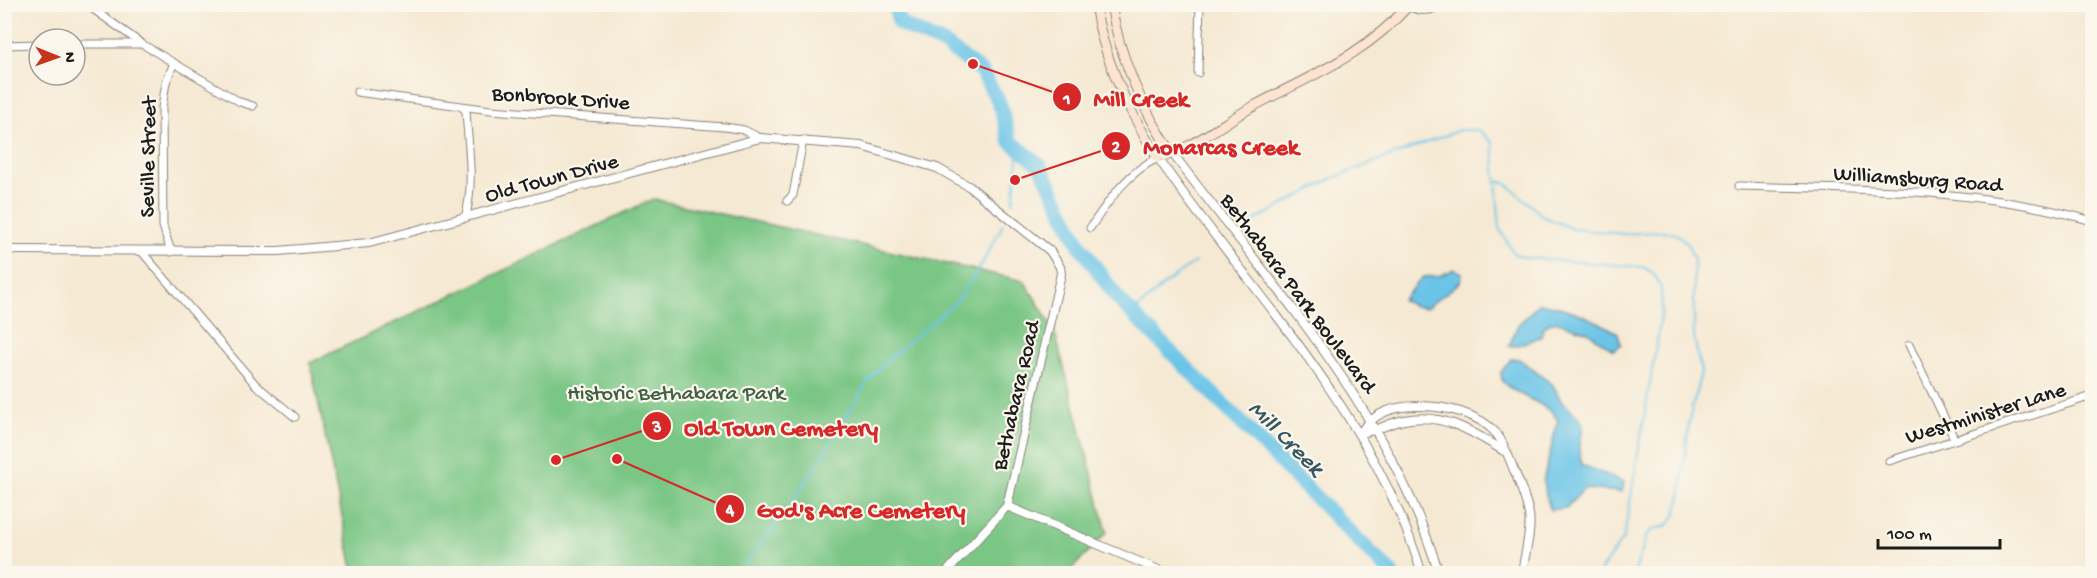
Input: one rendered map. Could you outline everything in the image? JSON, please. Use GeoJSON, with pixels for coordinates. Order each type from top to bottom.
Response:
{"type":"FeatureCollection","features":[{"type":"Feature","properties":{"kind":"main road","name":"Bethabara Park Boulevard"},"geometry":{"type":"LineString","coordinates":[[1095,4],[1114,70],[1137,125],[1158,158]]}},
{"type":"Feature","properties":{"kind":"main road","name":"Bethabara Park Boulevard"},"geometry":{"type":"LineString","coordinates":[[1111,4],[1127,65],[1151,118],[1173,154]]}},
{"type":"Feature","properties":{"kind":"main road"},"geometry":{"type":"LineString","coordinates":[[1158,158],[1173,154],[1253,106],[1313,77],[1355,52],[1381,35],[1409,5]]}},
{"type":"Feature","properties":{"kind":"street"},"geometry":{"type":"LineString","coordinates":[[86,4],[142,44],[240,102],[253,106]]}},
{"type":"Feature","properties":{"kind":"street"},"geometry":{"type":"LineString","coordinates":[[1198,73],[1200,4]]}},
{"type":"Feature","properties":{"kind":"street"},"geometry":{"type":"LineString","coordinates":[[1409,5],[1417,11],[1433,9],[1443,4]]}},
{"type":"Feature","properties":{"kind":"street"},"geometry":{"type":"LineString","coordinates":[[4,45],[27,44]]}},
{"type":"Feature","properties":{"kind":"street"},"geometry":{"type":"LineString","coordinates":[[87,44],[142,44]]}},
{"type":"Feature","properties":{"kind":"street","name":"Seville Street"},"geometry":{"type":"LineString","coordinates":[[171,252],[163,226],[162,108],[166,82],[174,63]]}},
{"type":"Feature","properties":{"kind":"street","name":"Bonbrook Drive"},"geometry":{"type":"LineString","coordinates":[[357,92],[462,107],[725,127],[744,130],[760,138]]}},
{"type":"Feature","properties":{"kind":"street"},"geometry":{"type":"LineString","coordinates":[[462,107],[466,111],[469,165],[468,207],[465,218]]}},
{"type":"Feature","properties":{"kind":"street","name":"Old Town Drive"},"geometry":{"type":"LineString","coordinates":[[4,250],[171,252],[326,249],[369,243],[760,138],[861,146],[900,156],[954,177],[1050,251],[1060,267],[1061,274]]}},
{"type":"Feature","properties":{"kind":"street"},"geometry":{"type":"LineString","coordinates":[[787,201],[793,195],[803,140]]}},
{"type":"Feature","properties":{"kind":"street","name":"Bethabara Park Boulevard"},"geometry":{"type":"LineString","coordinates":[[1173,154],[1340,372],[1378,431],[1416,509],[1439,573]]}},
{"type":"Feature","properties":{"kind":"street"},"geometry":{"type":"LineString","coordinates":[[1090,228],[1111,196],[1145,164],[1158,158]]}},
{"type":"Feature","properties":{"kind":"street","name":"Bethabara Park Boulevard"},"geometry":{"type":"LineString","coordinates":[[1158,158],[1222,248],[1326,382],[1360,433],[1394,497],[1422,573]]}},
{"type":"Feature","properties":{"kind":"street","name":"Williamsburg Road"},"geometry":{"type":"LineString","coordinates":[[1740,186],[1972,196],[2034,206],[2092,221]]}},
{"type":"Feature","properties":{"kind":"street"},"geometry":{"type":"LineString","coordinates":[[142,252],[256,385],[295,417]]}},
{"type":"Feature","properties":{"kind":"street","name":"Bethabara Road"},"geometry":{"type":"LineString","coordinates":[[945,573],[1007,506],[1061,274]]}},
{"type":"Feature","properties":{"kind":"street"},"geometry":{"type":"LineString","coordinates":[[1909,345],[1954,438]]}},
{"type":"Feature","properties":{"kind":"street","name":"Westminister Lane"},"geometry":{"type":"LineString","coordinates":[[1889,461],[1954,438],[2092,396]]}},
{"type":"Feature","properties":{"kind":"street"},"geometry":{"type":"LineString","coordinates":[[1360,433],[1370,419],[1393,409],[1409,406],[1434,406],[1460,411],[1479,420],[1496,433],[1522,489],[1529,516],[1522,573]]}},
{"type":"Feature","properties":{"kind":"street"},"geometry":{"type":"LineString","coordinates":[[1360,433],[1378,431],[1403,420],[1430,418],[1457,423],[1507,453]]}},
{"type":"Feature","properties":{"kind":"street"},"geometry":{"type":"LineString","coordinates":[[1007,506],[1168,573]]}},
{"type":"Feature","properties":{"kind":"green space","name":"Historic Bethabara Park"},"geometry":{"type":"Polygon","coordinates":[[[653,199],[1024,281],[1054,329],[1107,532],[1068,573],[354,573],[310,363],[653,199]]]}},
{"type":"Feature","properties":{"kind":"water"},"geometry":{"type":"Polygon","coordinates":[[[1454,269],[1462,273],[1460,282],[1426,308],[1414,306],[1402,300],[1423,277],[1439,276],[1454,269]]]}},
{"type":"Feature","properties":{"kind":"water"},"geometry":{"type":"Polygon","coordinates":[[[1539,304],[1569,310],[1601,323],[1618,333],[1621,345],[1613,350],[1588,332],[1555,321],[1543,327],[1541,337],[1509,346],[1518,325],[1539,304]]]}},
{"type":"Feature","properties":{"kind":"water"},"geometry":{"type":"Polygon","coordinates":[[[1511,359],[1519,359],[1553,385],[1561,401],[1580,419],[1583,427],[1579,450],[1582,465],[1624,482],[1622,492],[1584,489],[1566,508],[1550,510],[1543,482],[1558,420],[1546,408],[1515,392],[1502,381],[1501,372],[1511,359]]]}},
{"type":"Feature","properties":{"kind":"waterway","name":"Mill Creek"},"geometry":{"type":"LineString","coordinates":[[894,4],[900,24],[944,44],[982,72],[999,102],[1010,141],[1040,165],[1079,244],[1118,299],[1392,574]]}},
{"type":"Feature","properties":{"kind":"waterway"},"geometry":{"type":"LineString","coordinates":[[1254,221],[1333,178],[1460,130],[1479,130],[1493,143],[1500,230],[1514,254],[1526,258],[1643,267],[1655,276],[1661,288],[1661,317],[1624,537],[1598,574]]}},
{"type":"Feature","properties":{"kind":"waterway"},"geometry":{"type":"LineString","coordinates":[[1013,202],[1019,150]]}},
{"type":"Feature","properties":{"kind":"waterway"},"geometry":{"type":"LineString","coordinates":[[1496,181],[1506,183],[1544,217],[1573,229],[1625,234],[1665,231],[1678,235],[1688,244],[1694,260],[1694,336],[1701,372],[1689,421],[1680,500],[1675,516],[1668,525],[1652,530],[1647,535],[1634,574]]}},
{"type":"Feature","properties":{"kind":"waterway"},"geometry":{"type":"LineString","coordinates":[[737,574],[776,525],[818,464],[868,381],[891,357],[957,301],[982,264],[1003,224]]}},
{"type":"Feature","properties":{"kind":"waterway"},"geometry":{"type":"LineString","coordinates":[[1132,314],[1166,283],[1195,262]]}},
{"type":"Feature","properties":{"kind":"place","name":"Mill Creek"},"geometry":{"type":"Point","coordinates":[973,64]}},
{"type":"Feature","properties":{"kind":"place","name":"Monarcas Creek"},"geometry":{"type":"Point","coordinates":[1015,180]}},
{"type":"Feature","properties":{"kind":"place","name":"God's Acre Cemetery"},"geometry":{"type":"Point","coordinates":[617,459]}},
{"type":"Feature","properties":{"kind":"place","name":"Old Town Cemetery"},"geometry":{"type":"Point","coordinates":[556,460]}}]}
